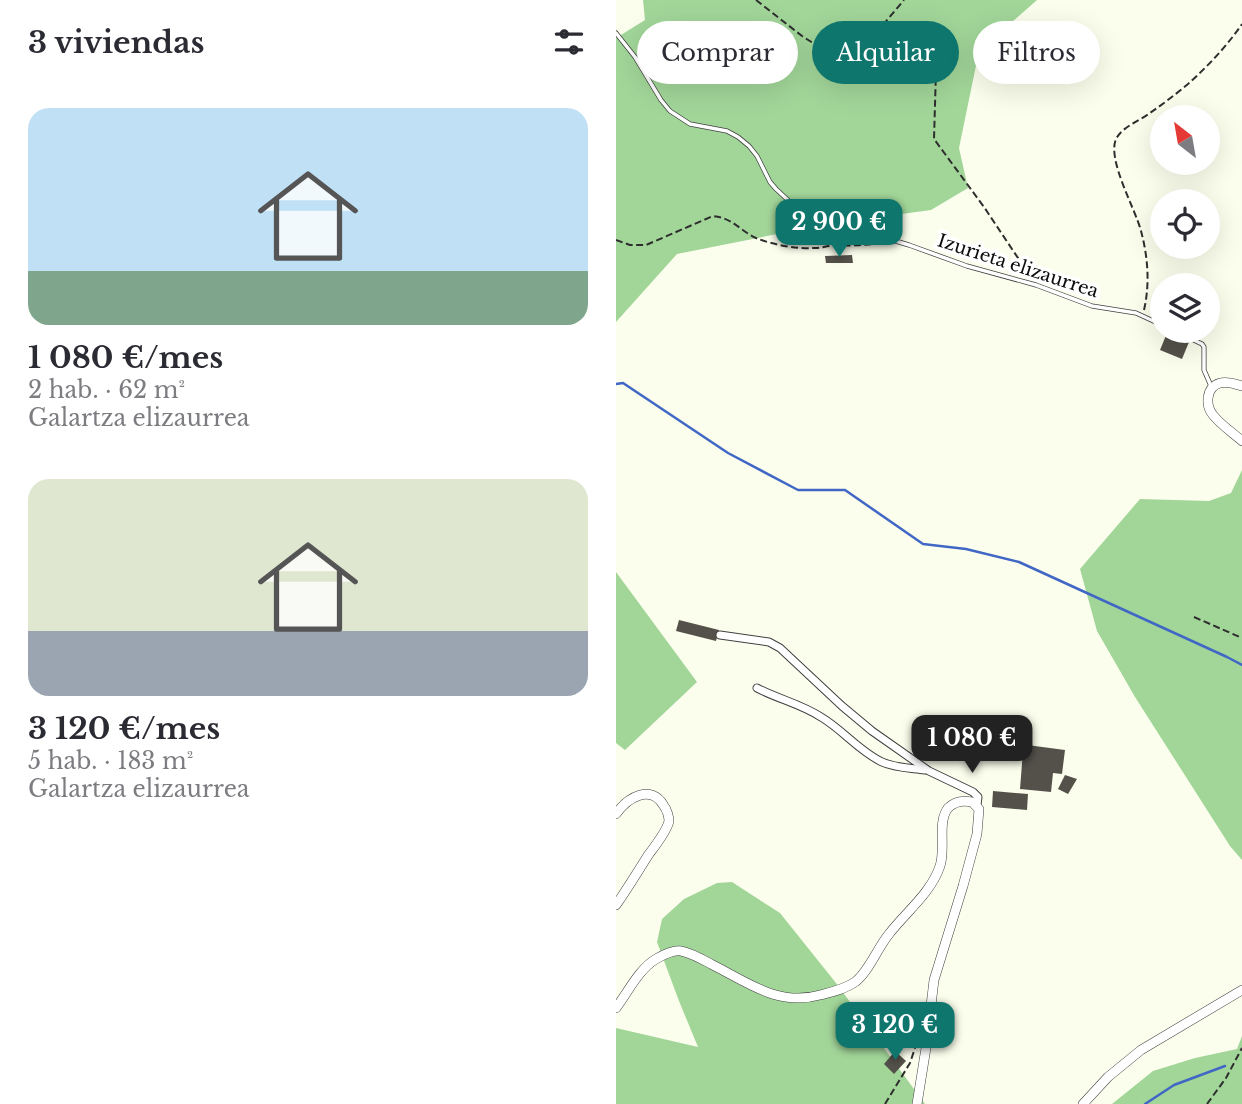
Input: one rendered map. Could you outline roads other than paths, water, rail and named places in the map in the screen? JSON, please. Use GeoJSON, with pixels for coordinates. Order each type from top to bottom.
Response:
{"type":"FeatureCollection","features":[{"type":"Feature","properties":{"kind":"street"},"geometry":{"type":"LineString","coordinates":[[1242,386],[1221,383],[1212,388],[1207,399],[1212,414],[1242,442]]}},
{"type":"Feature","properties":{"kind":"street"},"geometry":{"type":"LineString","coordinates":[[720,635],[769,642],[780,648],[873,731],[929,771],[978,797],[980,813],[977,834],[934,980],[917,1104]]}},
{"type":"Feature","properties":{"kind":"street"},"geometry":{"type":"LineString","coordinates":[[757,688],[798,704],[821,717],[882,762],[929,771]]}},
{"type":"Feature","properties":{"kind":"street"},"geometry":{"type":"LineString","coordinates":[[616,814],[633,797],[646,794],[662,801],[669,821],[616,905]]}},
{"type":"Feature","properties":{"kind":"street"},"geometry":{"type":"LineString","coordinates":[[616,1008],[651,962],[680,951],[702,959],[753,988],[788,999],[814,997],[847,986],[866,971],[888,935],[932,883],[941,863],[943,820],[949,808],[960,801],[977,805]]}},
{"type":"Feature","properties":{"kind":"street"},"geometry":{"type":"LineString","coordinates":[[1083,1104],[1108,1077],[1141,1050],[1242,990]]}},
{"type":"Feature","properties":{"kind":"lane","name":"Izurieta elizaurrea"},"geometry":{"type":"LineString","coordinates":[[616,33],[670,111],[690,124],[715,127],[738,137],[757,156],[770,181],[790,202],[806,212],[967,266],[1036,285],[1092,306],[1143,315],[1150,319]]}},
{"type":"Feature","properties":{"kind":"lane"},"geometry":{"type":"LineString","coordinates":[[1200,343],[1204,347],[1206,376],[1212,388]]}},
{"type":"Feature","properties":{"kind":"waterway"},"geometry":{"type":"LineString","coordinates":[[616,384],[623,383],[728,453],[798,490],[845,490],[923,544],[966,549],[1019,562],[1242,665]]}},
{"type":"Feature","properties":{"kind":"waterway"},"geometry":{"type":"LineString","coordinates":[[1145,1104],[1174,1085],[1225,1066]]}}]}
